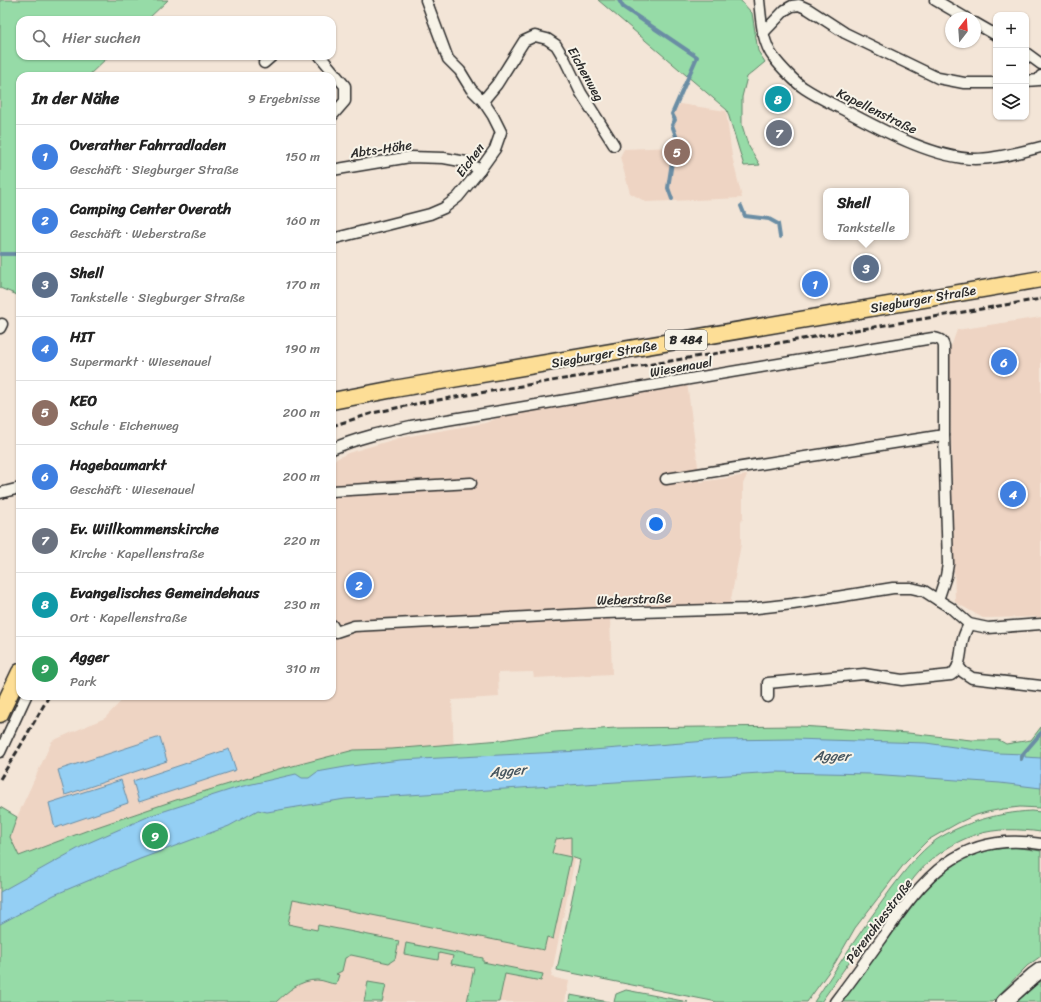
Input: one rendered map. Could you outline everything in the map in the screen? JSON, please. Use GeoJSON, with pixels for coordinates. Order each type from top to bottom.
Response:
{"type":"FeatureCollection","features":[{"type":"Feature","properties":{"kind":"main road","name":"Siegburger Straße"},"geometry":{"type":"LineString","coordinates":[[336,400],[394,389],[1041,279]]}},
{"type":"Feature","properties":{"kind":"main road"},"geometry":{"type":"LineString","coordinates":[[0,714],[16,680]]}},
{"type":"Feature","properties":{"kind":"street","name":"Eichen"},"geometry":{"type":"LineString","coordinates":[[336,238],[430,214],[444,208],[457,198],[495,149],[501,132],[483,101],[471,88],[460,71],[448,59],[426,0]]}},
{"type":"Feature","properties":{"kind":"street","name":"Kapellenstraße"},"geometry":{"type":"LineString","coordinates":[[759,0],[763,33],[774,57],[803,88],[856,117],[899,138],[934,151],[956,157],[976,159],[995,157],[1041,147]]}},
{"type":"Feature","properties":{"kind":"street"},"geometry":{"type":"LineString","coordinates":[[935,0],[956,12]]}},
{"type":"Feature","properties":{"kind":"street"},"geometry":{"type":"LineString","coordinates":[[763,33],[785,10],[792,6],[799,5],[845,33],[938,78],[964,83],[993,83]]}},
{"type":"Feature","properties":{"kind":"street"},"geometry":{"type":"LineString","coordinates":[[981,26],[993,33]]}},
{"type":"Feature","properties":{"kind":"street","name":"Eichenweg"},"geometry":{"type":"LineString","coordinates":[[483,101],[497,84],[524,41],[535,36],[547,39],[556,45],[565,60],[580,93],[614,145]]}},
{"type":"Feature","properties":{"kind":"street"},"geometry":{"type":"LineString","coordinates":[[1029,55],[1041,64]]}},
{"type":"Feature","properties":{"kind":"street"},"geometry":{"type":"LineString","coordinates":[[264,63],[267,60]]}},
{"type":"Feature","properties":{"kind":"street"},"geometry":{"type":"LineString","coordinates":[[323,60],[333,72]]}},
{"type":"Feature","properties":{"kind":"street"},"geometry":{"type":"LineString","coordinates":[[336,75],[345,86],[345,101],[336,111]]}},
{"type":"Feature","properties":{"kind":"street"},"geometry":{"type":"LineString","coordinates":[[1029,81],[1039,80],[1041,76]]}},
{"type":"Feature","properties":{"kind":"street","name":"Abts-Höhe"},"geometry":{"type":"LineString","coordinates":[[336,169],[410,157],[444,158],[466,162],[480,170]]}},
{"type":"Feature","properties":{"kind":"street","name":"Wiesenauel"},"geometry":{"type":"LineString","coordinates":[[336,446],[378,433],[411,426],[933,338],[939,339],[942,341],[944,346],[944,435],[948,564],[946,576],[938,600]]}},
{"type":"Feature","properties":{"kind":"street"},"geometry":{"type":"LineString","coordinates":[[666,479],[944,435]]}},
{"type":"Feature","properties":{"kind":"street"},"geometry":{"type":"LineString","coordinates":[[336,491],[471,483]]}},
{"type":"Feature","properties":{"kind":"street"},"geometry":{"type":"LineString","coordinates":[[0,494],[16,489]]}},
{"type":"Feature","properties":{"kind":"street","name":"Weberstraße"},"geometry":{"type":"LineString","coordinates":[[336,632],[354,626],[605,613],[748,609],[793,604],[893,588],[911,588],[924,591],[938,600]]}},
{"type":"Feature","properties":{"kind":"street"},"geometry":{"type":"LineString","coordinates":[[938,600],[969,624],[988,628],[1041,624]]}},
{"type":"Feature","properties":{"kind":"street"},"geometry":{"type":"LineString","coordinates":[[768,697],[768,682],[864,674],[902,680],[951,675],[956,671],[958,666],[963,638],[969,624]]}},
{"type":"Feature","properties":{"kind":"street"},"geometry":{"type":"LineString","coordinates":[[958,666],[963,672],[972,678],[1041,686]]}},
{"type":"Feature","properties":{"kind":"street"},"geometry":{"type":"LineString","coordinates":[[0,752],[24,700]]}},
{"type":"Feature","properties":{"kind":"street","name":"Pérenchiesstraße"},"geometry":{"type":"LineString","coordinates":[[835,1002],[912,896],[928,879],[949,861],[968,851],[1001,842],[1016,841],[1041,844]]}},
{"type":"Feature","properties":{"kind":"street"},"geometry":{"type":"LineString","coordinates":[[1004,1002],[1041,970]]}},
{"type":"Feature","properties":{"kind":"shaded area"},"geometry":{"type":"Polygon","coordinates":[[[680,104],[726,111],[732,156],[742,198],[646,202],[630,193],[620,157],[624,149],[674,147],[677,140],[677,132],[673,126],[677,120],[672,114],[680,104]]]}},
{"type":"Feature","properties":{"kind":"shaded area"},"geometry":{"type":"Polygon","coordinates":[[[1041,317],[1041,617],[983,618],[955,602],[949,352],[957,330],[1041,317]]]}},
{"type":"Feature","properties":{"kind":"shaded area"},"geometry":{"type":"Polygon","coordinates":[[[687,382],[700,482],[747,475],[743,484],[741,544],[729,610],[610,617],[612,674],[534,678],[533,672],[498,673],[499,697],[452,700],[454,758],[244,779],[91,829],[18,856],[10,837],[17,817],[52,741],[105,718],[122,700],[336,700],[336,459],[348,453],[399,438],[485,423],[503,416],[687,382]]]}},
{"type":"Feature","properties":{"kind":"shaded area"},"geometry":{"type":"Polygon","coordinates":[[[583,819],[551,977],[569,981],[565,1002],[227,1002],[278,882],[427,830],[583,819]]]}},
{"type":"Feature","properties":{"kind":"green space"},"geometry":{"type":"Polygon","coordinates":[[[0,0],[168,0],[151,16],[16,16],[16,60],[105,60],[92,72],[16,72],[16,294],[0,288],[0,0]]]}},
{"type":"Feature","properties":{"kind":"green space"},"geometry":{"type":"Polygon","coordinates":[[[598,0],[740,0],[752,13],[758,51],[765,62],[747,77],[742,97],[742,125],[748,145],[760,165],[744,166],[727,110],[598,0]]]}},
{"type":"Feature","properties":{"kind":"green space"},"geometry":{"type":"Polygon","coordinates":[[[800,726],[908,733],[971,740],[999,740],[1006,744],[1031,740],[1041,727],[1041,808],[1020,807],[987,812],[973,816],[958,823],[928,840],[905,863],[855,928],[835,963],[807,1002],[717,1002],[557,970],[580,860],[571,857],[553,939],[547,937],[544,950],[293,899],[288,924],[317,930],[318,925],[399,941],[395,959],[389,963],[351,955],[345,958],[342,971],[336,974],[339,975],[336,984],[320,980],[311,980],[290,990],[276,1002],[0,1002],[0,807],[17,817],[10,837],[19,856],[91,829],[176,800],[285,767],[354,750],[392,749],[501,740],[555,732],[616,728],[800,726]],[[571,837],[556,839],[552,853],[571,857],[571,837]]]}},
{"type":"Feature","properties":{"kind":"green space"},"geometry":{"type":"Polygon","coordinates":[[[1031,811],[1041,812],[1041,832],[1008,830],[983,833],[969,837],[957,843],[930,861],[886,911],[821,1002],[814,1002],[891,889],[929,845],[958,828],[970,823],[994,816],[1031,811]]]}},
{"type":"Feature","properties":{"kind":"green space"},"geometry":{"type":"Polygon","coordinates":[[[1014,847],[1041,851],[1041,956],[1027,966],[992,1002],[842,1002],[923,892],[944,872],[965,858],[990,850],[1014,847]]]}},
{"type":"Feature","properties":{"kind":"green space"},"geometry":{"type":"Polygon","coordinates":[[[406,943],[483,958],[483,962],[543,974],[541,981],[505,974],[499,1002],[467,1002],[474,968],[451,964],[453,956],[439,953],[438,960],[404,954],[406,943]]]}},
{"type":"Feature","properties":{"kind":"green space"},"geometry":{"type":"Polygon","coordinates":[[[1041,981],[1041,1002],[1016,1002],[1041,981]]]}},
{"type":"Feature","properties":{"kind":"green space"},"geometry":{"type":"Polygon","coordinates":[[[368,982],[386,985],[382,1002],[364,1002],[368,982]]]}},
{"type":"Feature","properties":{"kind":"green space"},"geometry":{"type":"Polygon","coordinates":[[[626,990],[688,1002],[614,1002],[616,994],[626,990]]]}},
{"type":"Feature","properties":{"kind":"green space"},"geometry":{"type":"Polygon","coordinates":[[[570,995],[609,1002],[569,1002],[570,995]]]}},
{"type":"Feature","properties":{"kind":"water"},"geometry":{"type":"Polygon","coordinates":[[[160,737],[167,761],[65,795],[58,770],[160,737]]]}},
{"type":"Feature","properties":{"kind":"water","name":"Agger"},"geometry":{"type":"Polygon","coordinates":[[[793,739],[926,743],[997,753],[1025,754],[1025,757],[1041,758],[1041,788],[1000,783],[871,774],[776,772],[345,799],[267,812],[258,810],[229,826],[140,859],[54,895],[0,924],[0,892],[88,843],[152,815],[239,787],[296,774],[302,778],[309,778],[317,772],[400,760],[580,751],[720,740],[793,739]]]}},
{"type":"Feature","properties":{"kind":"water"},"geometry":{"type":"Polygon","coordinates":[[[229,749],[236,770],[139,802],[133,781],[229,749]]]}},
{"type":"Feature","properties":{"kind":"water"},"geometry":{"type":"Polygon","coordinates":[[[121,780],[128,803],[55,828],[49,803],[121,780]]]}},
{"type":"Feature","properties":{"kind":"waterway"},"geometry":{"type":"LineString","coordinates":[[619,0],[623,7],[697,57],[672,114],[675,120],[672,125],[676,136],[668,188],[672,199]]}},
{"type":"Feature","properties":{"kind":"waterway"},"geometry":{"type":"LineString","coordinates":[[741,206],[745,216],[769,219],[778,224],[780,237]]}},
{"type":"Feature","properties":{"kind":"waterway"},"geometry":{"type":"LineString","coordinates":[[0,254],[16,254]]}},
{"type":"Feature","properties":{"kind":"waterway"},"geometry":{"type":"LineString","coordinates":[[1021,759],[1023,754],[1041,733]]}},
{"type":"Feature","properties":{"kind":"railway"},"geometry":{"type":"LineString","coordinates":[[336,425],[373,413],[420,403],[1041,299]]}},
{"type":"Feature","properties":{"kind":"railway"},"geometry":{"type":"LineString","coordinates":[[0,779],[47,700]]}},
{"type":"Feature","properties":{"kind":"place","name":"Evangelisches Gemeindehaus"},"geometry":{"type":"Point","coordinates":[778,99]}},
{"type":"Feature","properties":{"kind":"place","name":"Ev. Willkommenskirche"},"geometry":{"type":"Point","coordinates":[779,133]}},
{"type":"Feature","properties":{"kind":"place","name":"KEO"},"geometry":{"type":"Point","coordinates":[677,152]}},
{"type":"Feature","properties":{"kind":"place","name":"Shell"},"geometry":{"type":"Point","coordinates":[866,268]}},
{"type":"Feature","properties":{"kind":"place","name":"Overather Fahrradladen"},"geometry":{"type":"Point","coordinates":[815,284]}},
{"type":"Feature","properties":{"kind":"place","name":"Hagebaumarkt"},"geometry":{"type":"Point","coordinates":[1004,362]}},
{"type":"Feature","properties":{"kind":"place","name":"HIT"},"geometry":{"type":"Point","coordinates":[1013,494]}},
{"type":"Feature","properties":{"kind":"place","name":"Camping Center Overath"},"geometry":{"type":"Point","coordinates":[359,585]}},
{"type":"Feature","properties":{"kind":"place","name":"Agger"},"geometry":{"type":"Point","coordinates":[155,836]}}]}
